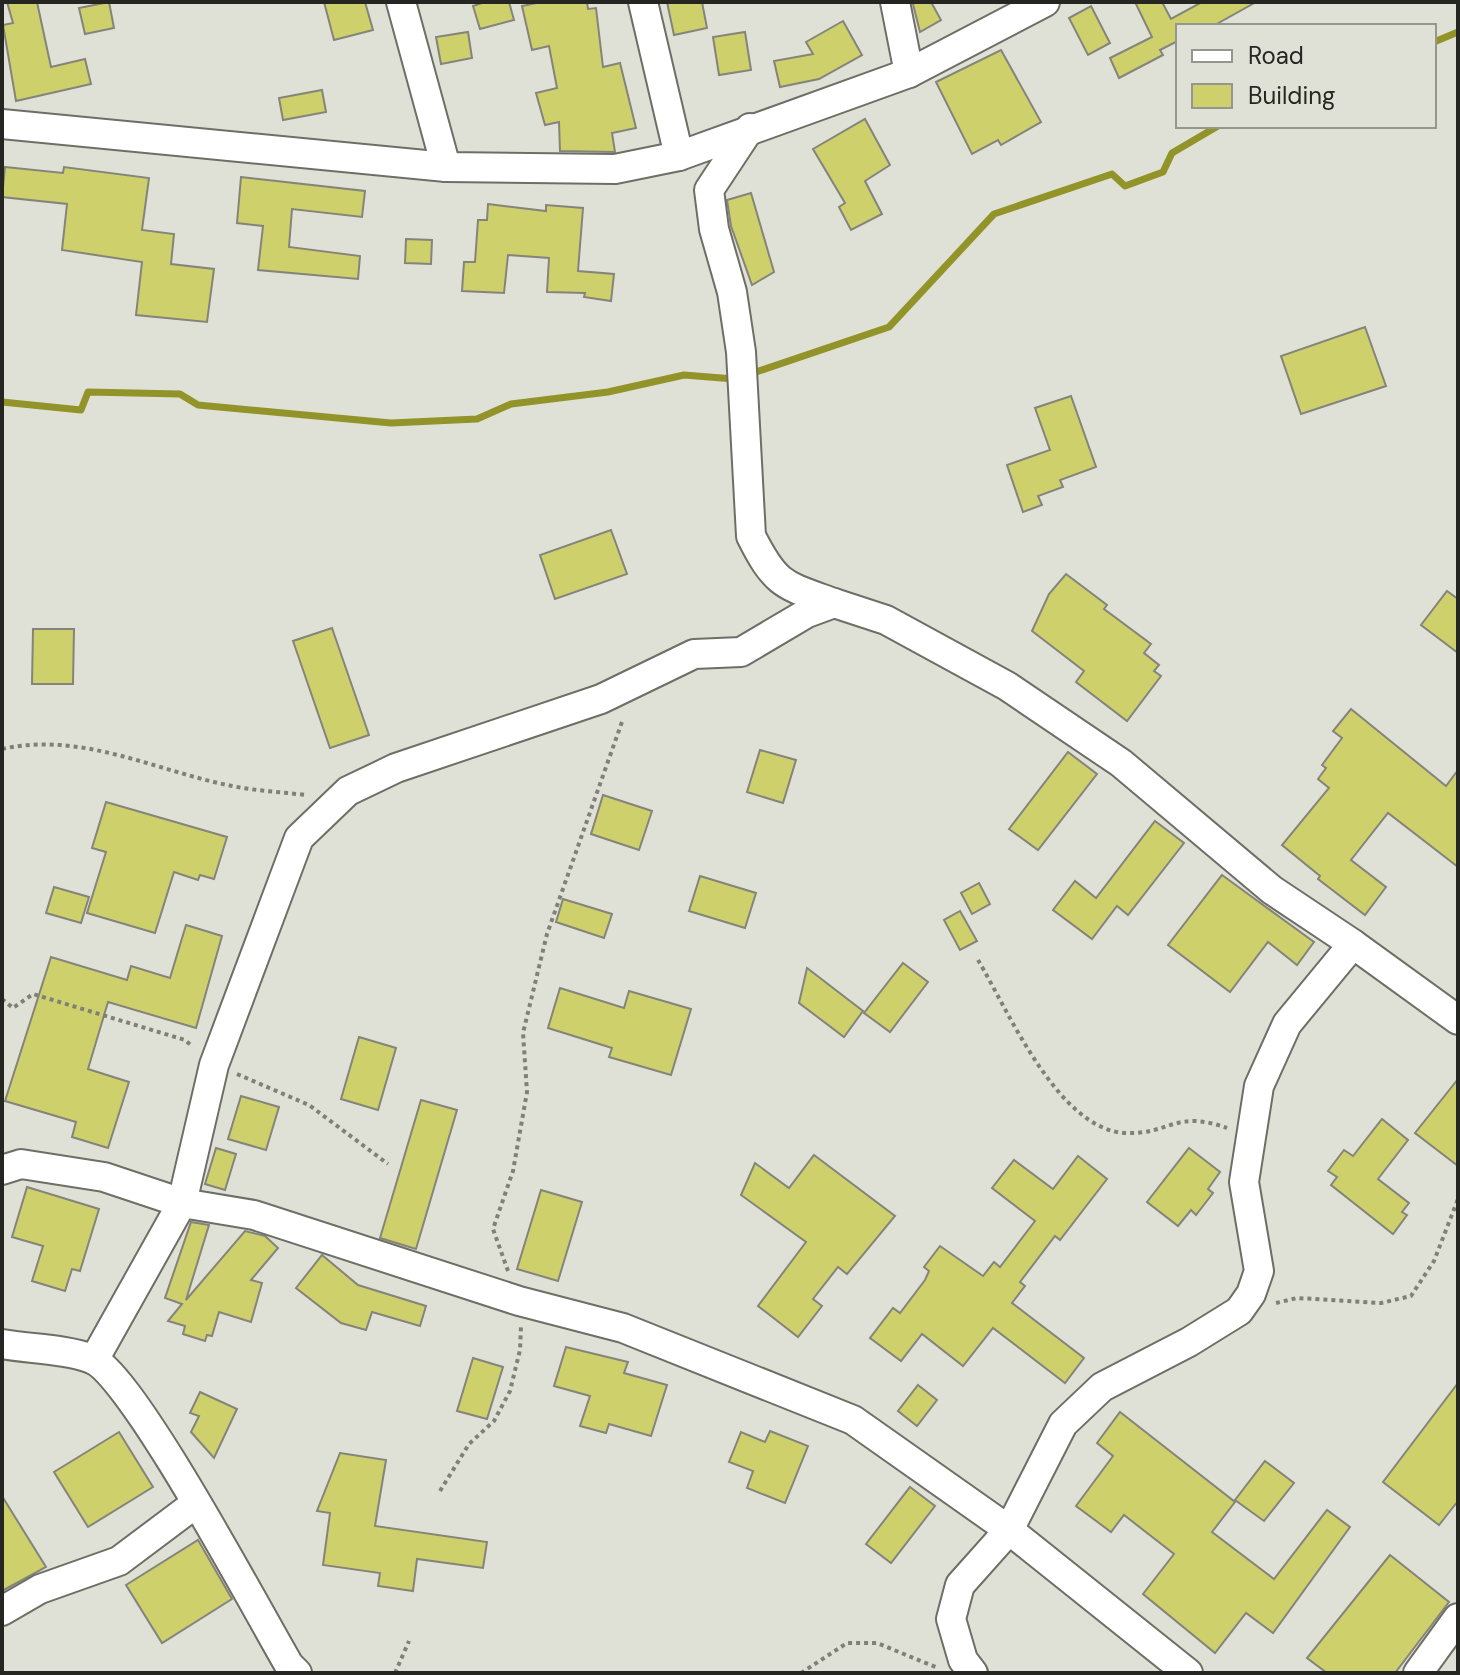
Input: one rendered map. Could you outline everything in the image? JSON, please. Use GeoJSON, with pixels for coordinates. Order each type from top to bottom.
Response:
{"type":"FeatureCollection","features":[{"type":"Feature","properties":{"kind":"street"},"geometry":{"type":"LineString","coordinates":[[401,2],[446,167]]}},
{"type":"Feature","properties":{"kind":"street"},"geometry":{"type":"LineString","coordinates":[[643,2],[679,156]]}},
{"type":"Feature","properties":{"kind":"street"},"geometry":{"type":"LineString","coordinates":[[895,2],[909,73]]}},
{"type":"Feature","properties":{"kind":"street"},"geometry":{"type":"LineString","coordinates":[[2,124],[446,167],[615,169],[679,156],[909,73],[1045,2]]}},
{"type":"Feature","properties":{"kind":"street"},"geometry":{"type":"LineString","coordinates":[[750,128],[709,190],[714,229],[732,292],[741,352],[751,536],[764,561],[784,585],[886,620],[1007,686],[1121,763],[1272,890],[1458,1020]]}},
{"type":"Feature","properties":{"kind":"street"},"geometry":{"type":"LineString","coordinates":[[94,1360],[182,1203],[214,1065],[299,838],[348,791],[396,768],[601,699],[694,654],[741,652],[807,613],[834,603]]}},
{"type":"Feature","properties":{"kind":"street"},"geometry":{"type":"LineString","coordinates":[[973,1673],[963,1660],[951,1619],[960,1585],[1009,1530],[1063,1424],[1102,1387],[1152,1363],[1239,1311],[1251,1294],[1259,1271],[1244,1182],[1259,1086],[1287,1024],[1353,944]]}},
{"type":"Feature","properties":{"kind":"street"},"geometry":{"type":"LineString","coordinates":[[2,1170],[21,1164],[104,1177],[182,1203],[254,1215],[519,1301],[623,1328],[853,1420],[1009,1530],[1188,1673]]}},
{"type":"Feature","properties":{"kind":"street"},"geometry":{"type":"LineString","coordinates":[[2,1344],[94,1360],[153,1428],[288,1670]]}},
{"type":"Feature","properties":{"kind":"street"},"geometry":{"type":"LineString","coordinates":[[2,1611],[40,1589],[119,1561],[195,1504]]}},
{"type":"Feature","properties":{"kind":"street"},"geometry":{"type":"LineString","coordinates":[[1418,1673],[1458,1618]]}},
{"type":"Feature","properties":{"kind":"path"},"geometry":{"type":"LineString","coordinates":[[440,1491],[469,1444],[494,1421],[510,1391],[520,1350],[519,1301],[493,1229],[513,1171],[527,1092],[523,1033],[547,934],[601,785],[618,726],[627,713]]}},
{"type":"Feature","properties":{"kind":"path"},"geometry":{"type":"LineString","coordinates":[[2,749],[24,744],[89,749],[232,786],[306,795],[348,791]]}},
{"type":"Feature","properties":{"kind":"path"},"geometry":{"type":"LineString","coordinates":[[978,960],[1058,1094],[1085,1121],[1123,1133],[1153,1130],[1180,1120],[1201,1119],[1250,1136]]}},
{"type":"Feature","properties":{"kind":"path"},"geometry":{"type":"LineString","coordinates":[[2,999],[13,1008],[33,994],[185,1040],[214,1065],[309,1105],[388,1164]]}},
{"type":"Feature","properties":{"kind":"path"},"geometry":{"type":"LineString","coordinates":[[1239,1311],[1297,1298],[1381,1303],[1411,1296],[1434,1261],[1458,1199]]}},
{"type":"Feature","properties":{"kind":"path"},"geometry":{"type":"LineString","coordinates":[[395,1673],[409,1641]]}},
{"type":"Feature","properties":{"kind":"path"},"geometry":{"type":"LineString","coordinates":[[801,1673],[847,1643],[877,1643],[951,1673]]}},
{"type":"Feature","properties":{"kind":"building"},"geometry":{"type":"Polygon","coordinates":[[[7,2],[37,2],[51,67],[85,59],[91,84],[16,101],[3,25],[13,23],[7,2]]]}},
{"type":"Feature","properties":{"kind":"building"},"geometry":{"type":"Polygon","coordinates":[[[109,2],[114,28],[85,34],[79,8],[109,2]]]}},
{"type":"Feature","properties":{"kind":"building"},"geometry":{"type":"Polygon","coordinates":[[[324,2],[365,2],[373,30],[334,40],[324,2]]]}},
{"type":"Feature","properties":{"kind":"building"},"geometry":{"type":"Polygon","coordinates":[[[485,2],[509,2],[514,20],[480,29],[473,6],[485,2]]]}},
{"type":"Feature","properties":{"kind":"building"},"geometry":{"type":"Polygon","coordinates":[[[541,2],[587,2],[588,9],[596,8],[603,67],[620,63],[636,128],[612,133],[615,152],[560,151],[559,122],[545,125],[536,93],[557,88],[549,46],[532,50],[522,6],[541,2]]]}},
{"type":"Feature","properties":{"kind":"building"},"geometry":{"type":"Polygon","coordinates":[[[667,2],[702,2],[707,28],[674,35],[667,2]]]}},
{"type":"Feature","properties":{"kind":"building"},"geometry":{"type":"Polygon","coordinates":[[[915,2],[931,2],[941,20],[920,32],[915,2]]]}},
{"type":"Feature","properties":{"kind":"building"},"geometry":{"type":"Polygon","coordinates":[[[1135,2],[1162,2],[1171,19],[1202,2],[1256,2],[1217,24],[1176,24],[1176,42],[1160,50],[1163,55],[1119,78],[1110,58],[1152,37],[1135,2]]]}},
{"type":"Feature","properties":{"kind":"building"},"geometry":{"type":"Polygon","coordinates":[[[1091,6],[1110,43],[1088,55],[1069,18],[1091,6]]]}},
{"type":"Feature","properties":{"kind":"building"},"geometry":{"type":"Polygon","coordinates":[[[843,21],[862,55],[819,79],[780,87],[774,61],[813,54],[806,42],[843,21]]]}},
{"type":"Feature","properties":{"kind":"building"},"geometry":{"type":"Polygon","coordinates":[[[468,32],[472,58],[441,64],[436,37],[468,32]]]}},
{"type":"Feature","properties":{"kind":"building"},"geometry":{"type":"Polygon","coordinates":[[[745,32],[751,70],[719,75],[713,37],[745,32]]]}},
{"type":"Feature","properties":{"kind":"building"},"geometry":{"type":"Polygon","coordinates":[[[1001,50],[1041,122],[1001,145],[998,140],[972,154],[936,82],[1001,50]]]}},
{"type":"Feature","properties":{"kind":"building"},"geometry":{"type":"Polygon","coordinates":[[[322,90],[326,112],[283,120],[279,98],[322,90]]]}},
{"type":"Feature","properties":{"kind":"building"},"geometry":{"type":"Polygon","coordinates":[[[865,119],[890,165],[865,181],[882,214],[851,230],[839,207],[845,203],[813,149],[865,119]]]}},
{"type":"Feature","properties":{"kind":"building"},"geometry":{"type":"Polygon","coordinates":[[[5,167],[63,173],[64,167],[149,178],[142,230],[174,234],[171,264],[214,269],[207,322],[136,315],[142,262],[62,250],[67,204],[2,197],[5,167]]]}},
{"type":"Feature","properties":{"kind":"building"},"geometry":{"type":"Polygon","coordinates":[[[241,177],[365,191],[362,217],[292,209],[289,247],[360,256],[358,279],[258,270],[263,226],[237,223],[241,177]]]}},
{"type":"Feature","properties":{"kind":"building"},"geometry":{"type":"Polygon","coordinates":[[[751,193],[774,272],[752,285],[731,226],[727,200],[751,193]]]}},
{"type":"Feature","properties":{"kind":"building"},"geometry":{"type":"Polygon","coordinates":[[[488,204],[546,211],[546,205],[583,208],[578,271],[614,274],[611,301],[584,297],[585,293],[547,292],[549,258],[508,255],[504,293],[462,291],[464,262],[475,262],[478,220],[487,220],[488,204]]]}},
{"type":"Feature","properties":{"kind":"building"},"geometry":{"type":"Polygon","coordinates":[[[406,239],[432,240],[431,264],[405,263],[406,239]]]}},
{"type":"Feature","properties":{"kind":"building"},"geometry":{"type":"Polygon","coordinates":[[[1365,327],[1386,386],[1301,414],[1281,356],[1365,327]]]}},
{"type":"Feature","properties":{"kind":"building"},"geometry":{"type":"Polygon","coordinates":[[[1071,396],[1096,467],[1060,480],[1063,487],[1038,496],[1042,505],[1023,512],[1007,465],[1050,450],[1035,408],[1071,396]]]}},
{"type":"Feature","properties":{"kind":"building"},"geometry":{"type":"Polygon","coordinates":[[[611,530],[627,574],[555,599],[540,555],[611,530]]]}},
{"type":"Feature","properties":{"kind":"building"},"geometry":{"type":"Polygon","coordinates":[[[1066,574],[1107,605],[1104,609],[1151,644],[1144,653],[1159,665],[1154,671],[1161,676],[1127,721],[1076,682],[1084,671],[1032,631],[1049,594],[1066,574]]]}},
{"type":"Feature","properties":{"kind":"building"},"geometry":{"type":"Polygon","coordinates":[[[1447,591],[1458,599],[1458,653],[1421,625],[1447,591]]]}},
{"type":"Feature","properties":{"kind":"building"},"geometry":{"type":"Polygon","coordinates":[[[332,628],[369,735],[330,748],[293,641],[332,628]]]}},
{"type":"Feature","properties":{"kind":"building"},"geometry":{"type":"Polygon","coordinates":[[[33,629],[74,629],[73,684],[32,684],[33,629]]]}},
{"type":"Feature","properties":{"kind":"building"},"geometry":{"type":"Polygon","coordinates":[[[1351,709],[1446,786],[1458,770],[1458,867],[1388,813],[1351,860],[1386,887],[1365,915],[1318,879],[1320,876],[1282,845],[1329,788],[1318,779],[1326,768],[1322,765],[1342,738],[1333,731],[1351,709]]]}},
{"type":"Feature","properties":{"kind":"building"},"geometry":{"type":"Polygon","coordinates":[[[760,750],[796,760],[783,803],[747,792],[760,750]]]}},
{"type":"Feature","properties":{"kind":"building"},"geometry":{"type":"Polygon","coordinates":[[[1068,752],[1097,774],[1038,850],[1009,829],[1068,752]]]}},
{"type":"Feature","properties":{"kind":"building"},"geometry":{"type":"Polygon","coordinates":[[[603,795],[652,811],[639,850],[591,834],[603,795]]]}},
{"type":"Feature","properties":{"kind":"building"},"geometry":{"type":"Polygon","coordinates":[[[106,802],[227,837],[214,879],[200,875],[198,880],[174,872],[155,933],[87,913],[106,852],[92,848],[106,802]]]}},
{"type":"Feature","properties":{"kind":"building"},"geometry":{"type":"Polygon","coordinates":[[[1155,821],[1184,843],[1128,915],[1117,906],[1092,939],[1053,910],[1075,881],[1096,898],[1155,821]]]}},
{"type":"Feature","properties":{"kind":"building"},"geometry":{"type":"Polygon","coordinates":[[[1222,875],[1314,942],[1297,965],[1268,942],[1230,992],[1168,945],[1222,875]]]}},
{"type":"Feature","properties":{"kind":"building"},"geometry":{"type":"Polygon","coordinates":[[[700,876],[756,893],[745,928],[689,911],[700,876]]]}},
{"type":"Feature","properties":{"kind":"building"},"geometry":{"type":"Polygon","coordinates":[[[979,883],[990,904],[972,914],[961,893],[979,883]]]}},
{"type":"Feature","properties":{"kind":"building"},"geometry":{"type":"Polygon","coordinates":[[[54,887],[89,897],[81,923],[46,913],[54,887]]]}},
{"type":"Feature","properties":{"kind":"building"},"geometry":{"type":"Polygon","coordinates":[[[563,899],[612,914],[604,938],[556,922],[563,899]]]}},
{"type":"Feature","properties":{"kind":"building"},"geometry":{"type":"Polygon","coordinates":[[[960,911],[977,941],[960,950],[944,920],[960,911]]]}},
{"type":"Feature","properties":{"kind":"building"},"geometry":{"type":"Polygon","coordinates":[[[186,925],[222,936],[196,1028],[108,1002],[88,1069],[129,1082],[108,1148],[72,1137],[76,1122],[5,1101],[51,957],[127,980],[131,966],[170,978],[186,925]]]}},
{"type":"Feature","properties":{"kind":"building"},"geometry":{"type":"Polygon","coordinates":[[[903,963],[928,982],[890,1032],[864,1013],[903,963]]]}},
{"type":"Feature","properties":{"kind":"building"},"geometry":{"type":"Polygon","coordinates":[[[807,968],[863,1011],[844,1037],[799,1003],[807,968]]]}},
{"type":"Feature","properties":{"kind":"building"},"geometry":{"type":"Polygon","coordinates":[[[560,988],[624,1008],[629,991],[691,1009],[671,1075],[609,1057],[612,1048],[548,1028],[560,988]]]}},
{"type":"Feature","properties":{"kind":"building"},"geometry":{"type":"Polygon","coordinates":[[[359,1037],[396,1048],[378,1110],[341,1099],[359,1037]]]}},
{"type":"Feature","properties":{"kind":"building"},"geometry":{"type":"Polygon","coordinates":[[[1458,1079],[1458,1166],[1415,1133],[1458,1079]]]}},
{"type":"Feature","properties":{"kind":"building"},"geometry":{"type":"Polygon","coordinates":[[[241,1096],[279,1107],[266,1150],[228,1139],[241,1096]]]}},
{"type":"Feature","properties":{"kind":"building"},"geometry":{"type":"Polygon","coordinates":[[[421,1100],[457,1110],[416,1249],[380,1238],[421,1100]]]}},
{"type":"Feature","properties":{"kind":"building"},"geometry":{"type":"Polygon","coordinates":[[[1382,1119],[1408,1140],[1378,1179],[1409,1203],[1402,1212],[1407,1215],[1393,1234],[1331,1185],[1337,1177],[1328,1171],[1344,1150],[1353,1156],[1382,1119]]]}},
{"type":"Feature","properties":{"kind":"building"},"geometry":{"type":"Polygon","coordinates":[[[216,1148],[236,1154],[225,1190],[205,1184],[216,1148]]]}},
{"type":"Feature","properties":{"kind":"building"},"geometry":{"type":"Polygon","coordinates":[[[1189,1148],[1220,1172],[1208,1189],[1213,1193],[1196,1215],[1191,1210],[1178,1226],[1147,1202],[1189,1148]]]}},
{"type":"Feature","properties":{"kind":"building"},"geometry":{"type":"Polygon","coordinates":[[[814,1155],[895,1216],[847,1274],[838,1267],[813,1299],[822,1306],[798,1337],[758,1306],[806,1242],[741,1195],[755,1163],[789,1188],[814,1155]]]}},
{"type":"Feature","properties":{"kind":"building"},"geometry":{"type":"Polygon","coordinates":[[[1078,1156],[1107,1179],[1060,1240],[1055,1236],[1020,1282],[1025,1286],[1012,1303],[1084,1358],[1065,1383],[993,1328],[963,1366],[922,1334],[901,1361],[870,1338],[893,1308],[900,1313],[925,1280],[929,1271],[924,1267],[940,1246],[983,1276],[994,1262],[1000,1267],[1035,1221],[992,1188],[1014,1160],[1053,1189],[1078,1156]]]}},
{"type":"Feature","properties":{"kind":"building"},"geometry":{"type":"Polygon","coordinates":[[[27,1187],[99,1209],[80,1271],[72,1269],[65,1291],[32,1281],[43,1246],[12,1237],[27,1187]]]}},
{"type":"Feature","properties":{"kind":"building"},"geometry":{"type":"Polygon","coordinates":[[[541,1190],[582,1202],[558,1281],[517,1269],[541,1190]]]}},
{"type":"Feature","properties":{"kind":"building"},"geometry":{"type":"Polygon","coordinates":[[[191,1222],[209,1225],[186,1300],[245,1231],[265,1236],[278,1248],[251,1280],[262,1283],[251,1322],[219,1312],[212,1336],[207,1335],[205,1341],[183,1334],[185,1326],[168,1321],[182,1304],[165,1298],[191,1222]]]}},
{"type":"Feature","properties":{"kind":"building"},"geometry":{"type":"Polygon","coordinates":[[[322,1255],[358,1285],[426,1306],[420,1326],[372,1312],[366,1330],[341,1323],[296,1288],[322,1255]]]}},
{"type":"Feature","properties":{"kind":"building"},"geometry":{"type":"Polygon","coordinates":[[[566,1347],[628,1362],[624,1373],[667,1385],[651,1436],[609,1424],[606,1433],[580,1426],[590,1396],[554,1386],[566,1347]]]}},
{"type":"Feature","properties":{"kind":"building"},"geometry":{"type":"Polygon","coordinates":[[[473,1358],[503,1367],[487,1419],[457,1411],[473,1358]]]}},
{"type":"Feature","properties":{"kind":"building"},"geometry":{"type":"Polygon","coordinates":[[[1458,1383],[1458,1501],[1439,1525],[1383,1482],[1458,1383]]]}},
{"type":"Feature","properties":{"kind":"building"},"geometry":{"type":"Polygon","coordinates":[[[918,1385],[937,1400],[917,1426],[898,1411],[918,1385]]]}},
{"type":"Feature","properties":{"kind":"building"},"geometry":{"type":"Polygon","coordinates":[[[200,1392],[237,1409],[214,1458],[191,1432],[199,1416],[190,1413],[200,1392]]]}},
{"type":"Feature","properties":{"kind":"building"},"geometry":{"type":"Polygon","coordinates":[[[1120,1412],[1235,1502],[1212,1532],[1274,1579],[1327,1510],[1350,1527],[1273,1633],[1246,1613],[1215,1653],[1143,1594],[1174,1554],[1124,1515],[1111,1532],[1076,1506],[1113,1456],[1097,1443],[1120,1412]]]}},
{"type":"Feature","properties":{"kind":"building"},"geometry":{"type":"Polygon","coordinates":[[[770,1431],[808,1446],[785,1503],[747,1488],[753,1471],[729,1462],[741,1432],[765,1442],[770,1431]]]}},
{"type":"Feature","properties":{"kind":"building"},"geometry":{"type":"Polygon","coordinates":[[[119,1432],[153,1487],[88,1527],[54,1472],[119,1432]]]}},
{"type":"Feature","properties":{"kind":"building"},"geometry":{"type":"Polygon","coordinates":[[[340,1453],[386,1460],[375,1526],[487,1542],[483,1568],[417,1559],[413,1591],[378,1586],[380,1573],[323,1565],[330,1513],[317,1511],[340,1453]]]}},
{"type":"Feature","properties":{"kind":"building"},"geometry":{"type":"Polygon","coordinates":[[[1265,1461],[1294,1483],[1264,1521],[1235,1500],[1265,1461]]]}},
{"type":"Feature","properties":{"kind":"building"},"geometry":{"type":"Polygon","coordinates":[[[910,1487],[935,1506],[891,1563],[866,1544],[910,1487]]]}},
{"type":"Feature","properties":{"kind":"building"},"geometry":{"type":"Polygon","coordinates":[[[2,1496],[46,1567],[2,1591],[2,1496]]]}},
{"type":"Feature","properties":{"kind":"building"},"geometry":{"type":"Polygon","coordinates":[[[198,1540],[232,1599],[162,1643],[126,1585],[198,1540]]]}},
{"type":"Feature","properties":{"kind":"building"},"geometry":{"type":"Polygon","coordinates":[[[1390,1555],[1449,1602],[1395,1673],[1327,1673],[1307,1658],[1390,1555]]]}},
{"type":"Feature","properties":{"kind":"waterway"},"geometry":{"type":"LineString","coordinates":[[1436,41],[1458,32]]}},
{"type":"Feature","properties":{"kind":"waterway"},"geometry":{"type":"LineString","coordinates":[[750,374],[889,327],[994,214],[1112,174],[1125,186],[1163,172],[1172,153],[1215,128]]}},
{"type":"Feature","properties":{"kind":"waterway"},"geometry":{"type":"LineString","coordinates":[[2,402],[81,410],[88,392],[180,394],[198,405],[391,423],[477,419],[511,404],[608,392],[684,375],[734,379]]}}]}
